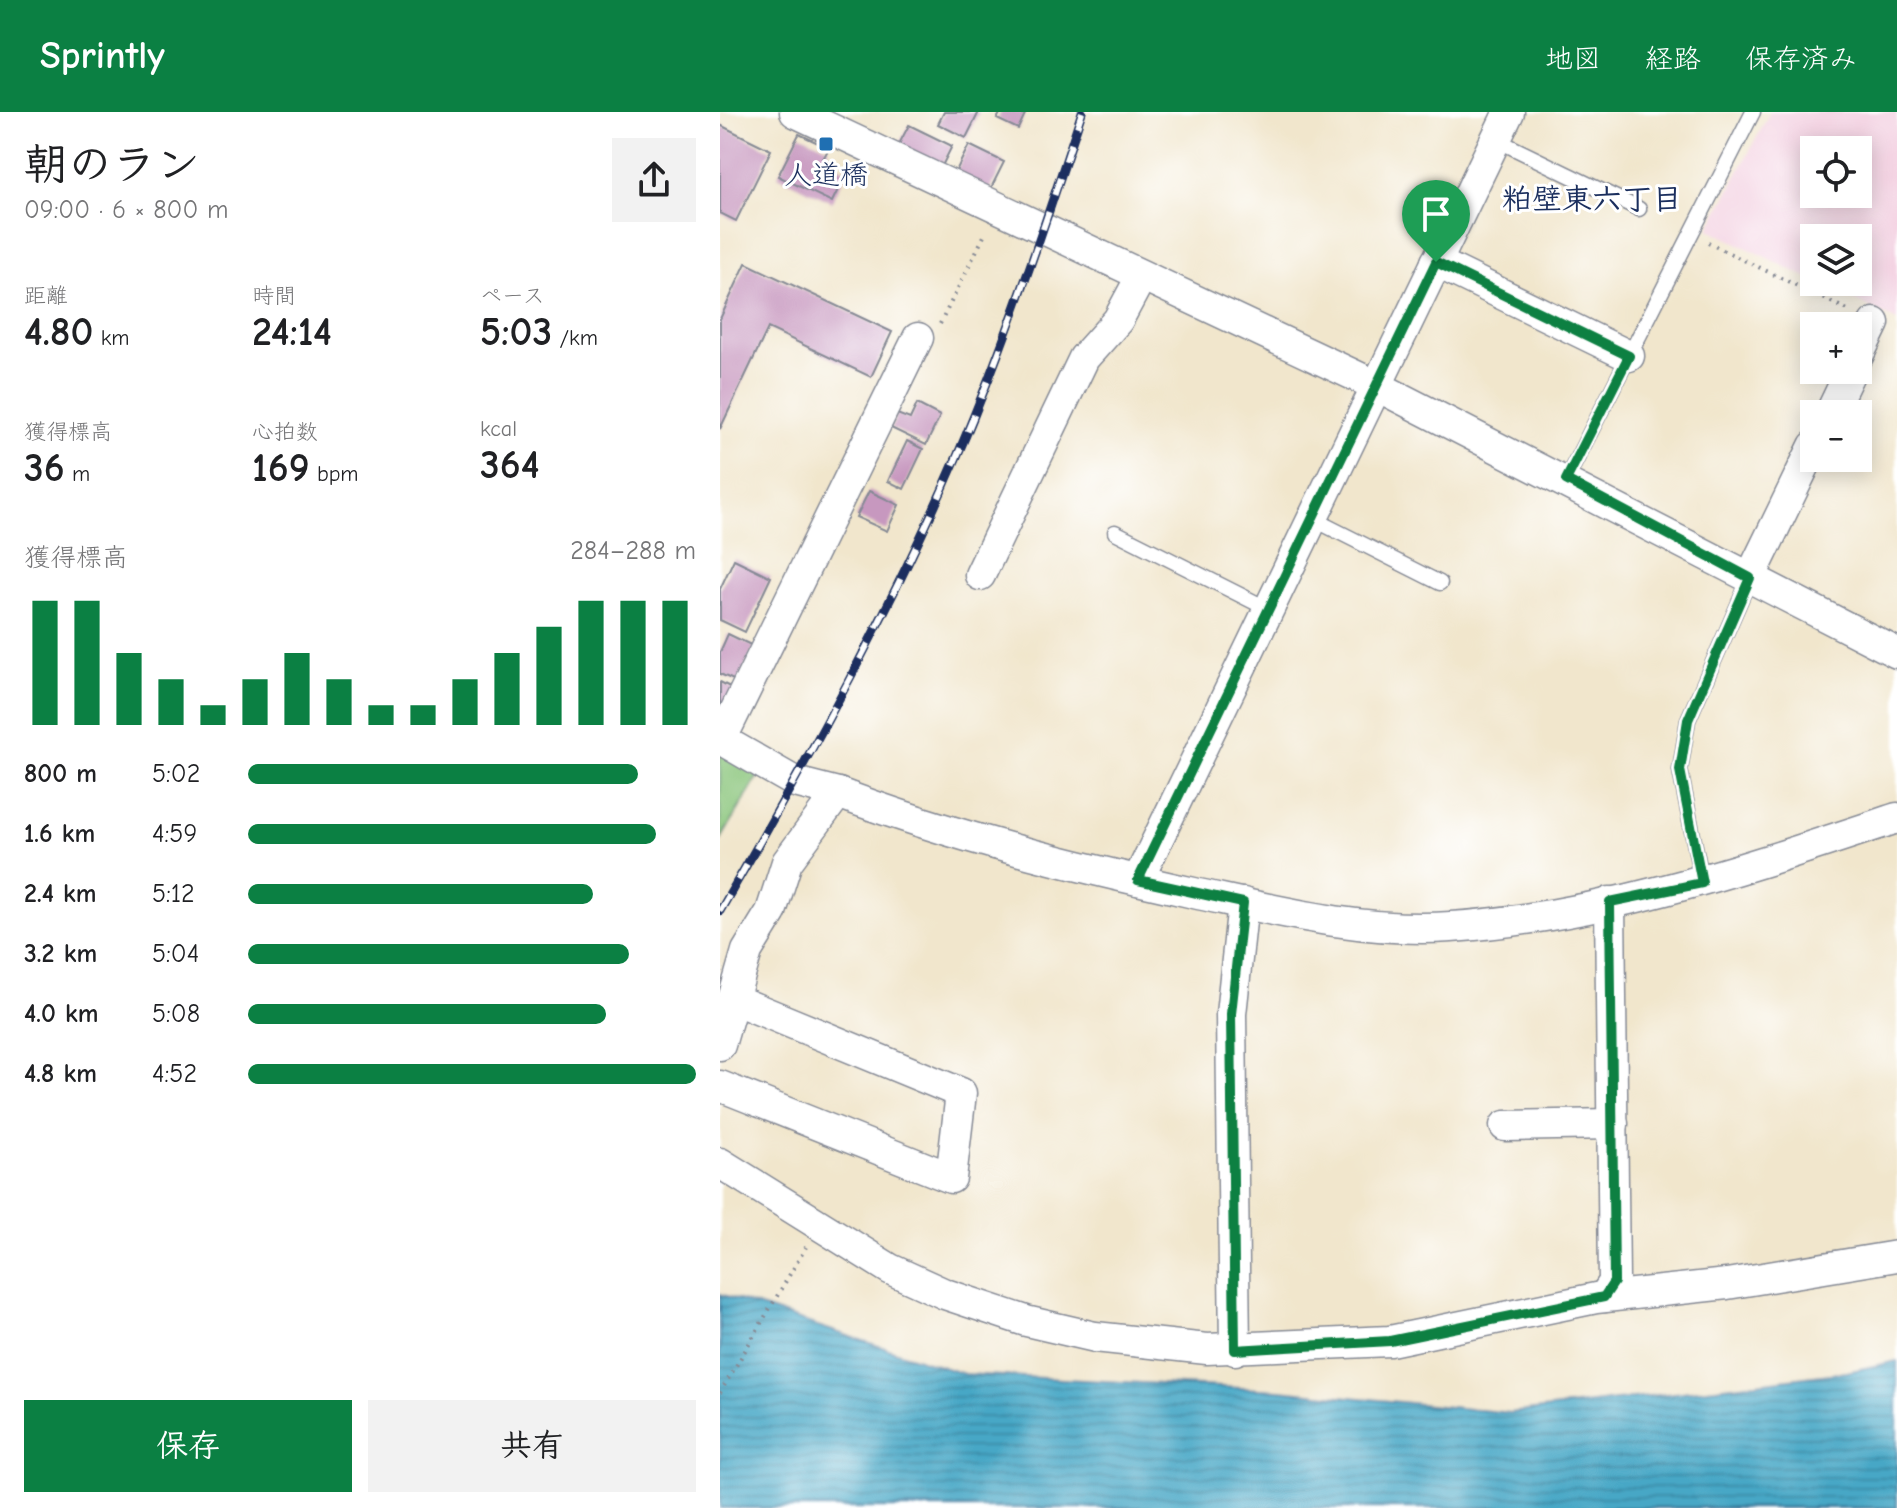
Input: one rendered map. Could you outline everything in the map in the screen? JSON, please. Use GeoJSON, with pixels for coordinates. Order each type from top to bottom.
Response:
{"type":"FeatureCollection","features":[{"type":"Feature","properties":{"kind":"street"},"geometry":{"type":"LineString","coordinates":[[795,112],[1375,385],[1566,480],[1897,653]]}},
{"type":"Feature","properties":{"kind":"street"},"geometry":{"type":"LineString","coordinates":[[1138,880],[1509,112]]}},
{"type":"Feature","properties":{"kind":"street"},"geometry":{"type":"LineString","coordinates":[[1436,262],[1629,356]]}},
{"type":"Feature","properties":{"kind":"street"},"geometry":{"type":"LineString","coordinates":[[980,575],[1084,358],[1118,320],[1141,277]]}},
{"type":"Feature","properties":{"kind":"street"},"geometry":{"type":"LineString","coordinates":[[1872,327],[1874,323]]}},
{"type":"Feature","properties":{"kind":"street"},"geometry":{"type":"LineString","coordinates":[[918,338],[721,740],[795,782],[838,793],[927,826],[1138,880],[1363,927],[1449,927],[1610,902],[1702,883],[1897,818]]}},
{"type":"Feature","properties":{"kind":"street"},"geometry":{"type":"LineString","coordinates":[[1750,578],[1801,472]]}},
{"type":"Feature","properties":{"kind":"street"},"geometry":{"type":"LineString","coordinates":[[720,1045],[747,951],[771,912],[787,862],[838,793]]}},
{"type":"Feature","properties":{"kind":"street"},"geometry":{"type":"LineString","coordinates":[[1604,1297],[1614,1282],[1610,902]]}},
{"type":"Feature","properties":{"kind":"street"},"geometry":{"type":"LineString","coordinates":[[1235,1350],[1231,1014],[1243,903]]}},
{"type":"Feature","properties":{"kind":"street"},"geometry":{"type":"LineString","coordinates":[[720,1086],[951,1178],[961,1093],[733,999]]}},
{"type":"Feature","properties":{"kind":"street"},"geometry":{"type":"LineString","coordinates":[[1505,1126],[1613,1124]]}},
{"type":"Feature","properties":{"kind":"street"},"geometry":{"type":"LineString","coordinates":[[720,1163],[890,1269],[945,1294],[1026,1321],[1095,1337],[1235,1350],[1390,1341],[1604,1297],[1727,1284],[1897,1256]]}},
{"type":"Feature","properties":{"kind":"lane"},"geometry":{"type":"LineString","coordinates":[[1566,480],[1753,112]]}},
{"type":"Feature","properties":{"kind":"lane"},"geometry":{"type":"LineString","coordinates":[[1495,139],[1639,209]]}},
{"type":"Feature","properties":{"kind":"lane"},"geometry":{"type":"LineString","coordinates":[[1311,518],[1440,583]]}},
{"type":"Feature","properties":{"kind":"lane"},"geometry":{"type":"LineString","coordinates":[[1115,532],[1268,609]]}},
{"type":"Feature","properties":{"kind":"lane"},"geometry":{"type":"LineString","coordinates":[[1702,883],[1680,770],[1688,720],[1750,578]]}},
{"type":"Feature","properties":{"kind":"path"},"geometry":{"type":"LineString","coordinates":[[918,338],[932,339],[998,209]]}},
{"type":"Feature","properties":{"kind":"path"},"geometry":{"type":"LineString","coordinates":[[1691,235],[1874,323]]}},
{"type":"Feature","properties":{"kind":"path"},"geometry":{"type":"LineString","coordinates":[[720,1393],[812,1236]]}},
{"type":"Feature","properties":{"kind":"shaded area"},"geometry":{"type":"Polygon","coordinates":[[[1770,112],[1897,112],[1897,321],[1845,296],[1872,296],[1872,224],[1800,224],[1800,274],[1709,229],[1770,112]]]}},
{"type":"Feature","properties":{"kind":"green space"},"geometry":{"type":"Polygon","coordinates":[[[720,743],[764,766],[720,841],[720,743]]]}},
{"type":"Feature","properties":{"kind":"water"},"geometry":{"type":"Polygon","coordinates":[[[720,1294],[964,1374],[1279,1390],[1510,1413],[1847,1372],[1897,1361],[1897,1508],[720,1508],[720,1294]]]}},
{"type":"Feature","properties":{"kind":"building"},"geometry":{"type":"Polygon","coordinates":[[[944,112],[979,112],[966,138],[938,124],[944,112]]]}},
{"type":"Feature","properties":{"kind":"building"},"geometry":{"type":"Polygon","coordinates":[[[1001,112],[1026,112],[1018,129],[997,119],[1001,112]]]}},
{"type":"Feature","properties":{"kind":"building"},"geometry":{"type":"Polygon","coordinates":[[[720,125],[771,150],[736,221],[720,213],[720,125]]]}},
{"type":"Feature","properties":{"kind":"building"},"geometry":{"type":"Polygon","coordinates":[[[909,125],[952,146],[941,168],[898,146],[909,125]]]}},
{"type":"Feature","properties":{"kind":"building"},"geometry":{"type":"Polygon","coordinates":[[[799,134],[829,148],[823,159],[847,171],[832,202],[778,176],[799,134]]]}},
{"type":"Feature","properties":{"kind":"building"},"geometry":{"type":"Polygon","coordinates":[[[969,145],[1004,162],[990,190],[955,173],[969,145]]]}},
{"type":"Feature","properties":{"kind":"building"},"geometry":{"type":"Polygon","coordinates":[[[746,263],[892,332],[871,377],[768,328],[720,429],[720,319],[746,263]]]}},
{"type":"Feature","properties":{"kind":"building"},"geometry":{"type":"Polygon","coordinates":[[[917,404],[940,416],[926,445],[891,428],[897,414],[910,419],[917,404]]]}},
{"type":"Feature","properties":{"kind":"building"},"geometry":{"type":"Polygon","coordinates":[[[907,441],[923,449],[904,489],[888,481],[907,441]]]}},
{"type":"Feature","properties":{"kind":"building"},"geometry":{"type":"Polygon","coordinates":[[[869,491],[899,505],[887,531],[856,517],[869,491]]]}},
{"type":"Feature","properties":{"kind":"building"},"geometry":{"type":"Polygon","coordinates":[[[734,559],[771,577],[745,632],[720,620],[720,589],[734,559]]]}},
{"type":"Feature","properties":{"kind":"building"},"geometry":{"type":"Polygon","coordinates":[[[728,634],[755,647],[738,682],[720,674],[720,652],[728,634]]]}},
{"type":"Feature","properties":{"kind":"building"},"geometry":{"type":"Polygon","coordinates":[[[720,682],[738,691],[720,721],[720,682]]]}},
{"type":"Feature","properties":{"kind":"railway"},"geometry":{"type":"LineString","coordinates":[[720,911],[846,686],[932,513],[976,412],[1008,327],[1082,112]]}},
{"type":"Feature","properties":{"kind":"place","name":"人道橋"},"geometry":{"type":"Point","coordinates":[826,144]}},
{"type":"Feature","properties":{"kind":"district","name":"粕壁東六丁目"},"geometry":{"type":"Point","coordinates":[1592,199]}},
{"type":"Feature","properties":{"kind":"route"},"geometry":{"type":"LineString","coordinates":[[1436,262],[1629,356],[1566,480],[1750,578],[1688,720],[1680,770],[1702,883],[1610,902],[1614,1282],[1604,1297],[1390,1341],[1235,1350],[1231,1014],[1243,903],[1138,880],[1436,262]]}}]}
